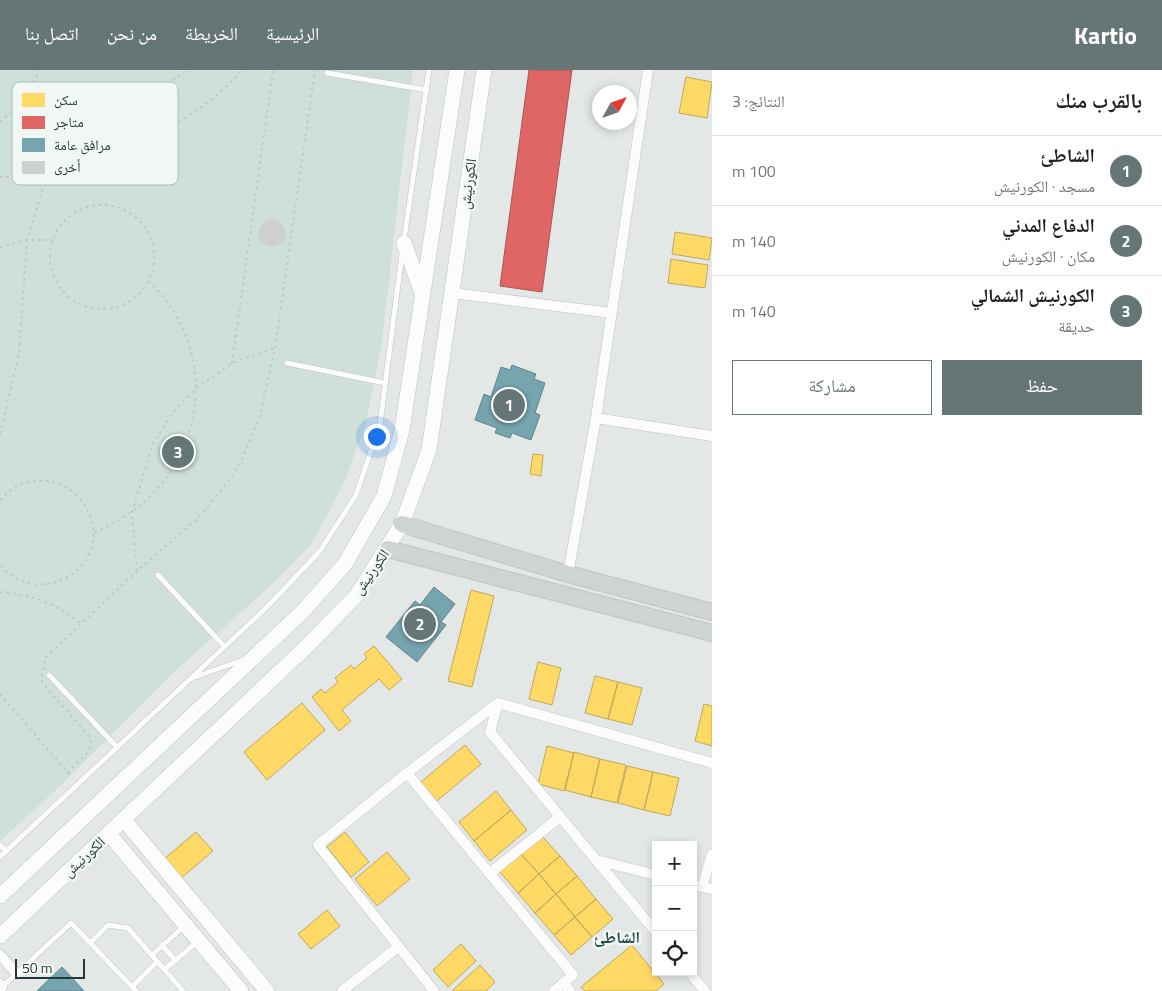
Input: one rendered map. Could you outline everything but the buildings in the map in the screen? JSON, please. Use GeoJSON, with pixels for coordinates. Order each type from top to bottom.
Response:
{"type":"FeatureCollection","features":[{"type":"Feature","properties":{"kind":"main road","name":"الكورنيش"},"geometry":{"type":"LineString","coordinates":[[0,896],[302,611],[345,564],[384,496],[402,430],[457,70]]}},
{"type":"Feature","properties":{"kind":"main road","name":"الكورنيش"},"geometry":{"type":"LineString","coordinates":[[0,936],[306,648],[356,596],[388,549],[402,524],[429,450],[484,70]]}},
{"type":"Feature","properties":{"kind":"main road"},"geometry":{"type":"LineString","coordinates":[[404,242],[423,295]]}},
{"type":"Feature","properties":{"kind":"main road"},"geometry":{"type":"LineString","coordinates":[[402,524],[568,574],[712,612]]}},
{"type":"Feature","properties":{"kind":"main road"},"geometry":{"type":"LineString","coordinates":[[388,549],[712,633]]}},
{"type":"Feature","properties":{"kind":"main road"},"geometry":{"type":"LineString","coordinates":[[124,820],[267,991]]}},
{"type":"Feature","properties":{"kind":"main road"},"geometry":{"type":"LineString","coordinates":[[109,834],[241,991]]}},
{"type":"Feature","properties":{"kind":"street"},"geometry":{"type":"LineString","coordinates":[[568,574],[596,418],[648,70]]}},
{"type":"Feature","properties":{"kind":"street"},"geometry":{"type":"LineString","coordinates":[[453,293],[612,313]]}},
{"type":"Feature","properties":{"kind":"street"},"geometry":{"type":"LineString","coordinates":[[596,418],[712,436]]}},
{"type":"Feature","properties":{"kind":"street"},"geometry":{"type":"LineString","coordinates":[[498,703],[712,763]]}},
{"type":"Feature","properties":{"kind":"street"},"geometry":{"type":"LineString","coordinates":[[434,991],[318,845],[498,703]]}},
{"type":"Feature","properties":{"kind":"street"},"geometry":{"type":"LineString","coordinates":[[498,703],[490,732],[655,931]]}},
{"type":"Feature","properties":{"kind":"street"},"geometry":{"type":"LineString","coordinates":[[407,773],[573,975],[566,987],[554,991]]}},
{"type":"Feature","properties":{"kind":"street"},"geometry":{"type":"LineString","coordinates":[[490,873],[560,817]]}},
{"type":"Feature","properties":{"kind":"street"},"geometry":{"type":"LineString","coordinates":[[702,887],[712,854]]}},
{"type":"Feature","properties":{"kind":"street"},"geometry":{"type":"LineString","coordinates":[[596,860],[652,874]]}},
{"type":"Feature","properties":{"kind":"street"},"geometry":{"type":"LineString","coordinates":[[342,991],[398,947]]}},
{"type":"Feature","properties":{"kind":"street"},"geometry":{"type":"LineString","coordinates":[[0,955],[17,974]]}},
{"type":"Feature","properties":{"kind":"street"},"geometry":{"type":"LineString","coordinates":[[692,976],[705,991]]}},
{"type":"Feature","properties":{"kind":"lane"},"geometry":{"type":"LineString","coordinates":[[0,857],[266,608],[320,551],[356,495],[380,424],[429,70]]}},
{"type":"Feature","properties":{"kind":"lane"},"geometry":{"type":"LineString","coordinates":[[327,73],[427,90]]}},
{"type":"Feature","properties":{"kind":"lane"},"geometry":{"type":"LineString","coordinates":[[287,363],[385,383]]}},
{"type":"Feature","properties":{"kind":"lane"},"geometry":{"type":"LineString","coordinates":[[158,575],[224,646]]}},
{"type":"Feature","properties":{"kind":"lane"},"geometry":{"type":"LineString","coordinates":[[189,679],[255,656]]}},
{"type":"Feature","properties":{"kind":"lane"},"geometry":{"type":"LineString","coordinates":[[49,675],[117,747]]}},
{"type":"Feature","properties":{"kind":"lane"},"geometry":{"type":"LineString","coordinates":[[0,845],[6,852]]}},
{"type":"Feature","properties":{"kind":"lane"},"geometry":{"type":"LineString","coordinates":[[1,987],[71,923],[134,989],[157,962]]}},
{"type":"Feature","properties":{"kind":"lane"},"geometry":{"type":"LineString","coordinates":[[90,943],[108,925],[128,928],[184,991]]}},
{"type":"Feature","properties":{"kind":"lane"},"geometry":{"type":"LineString","coordinates":[[152,955],[186,925]]}},
{"type":"Feature","properties":{"kind":"lane"},"geometry":{"type":"LineString","coordinates":[[165,969],[199,941]]}},
{"type":"Feature","properties":{"kind":"lane"},"geometry":{"type":"LineString","coordinates":[[162,945],[175,960]]}},
{"type":"Feature","properties":{"kind":"path"},"geometry":{"type":"LineString","coordinates":[[33,82],[40,70]]}},
{"type":"Feature","properties":{"kind":"path"},"geometry":{"type":"LineString","coordinates":[[170,82],[186,70]]}},
{"type":"Feature","properties":{"kind":"path"},"geometry":{"type":"LineString","coordinates":[[178,120],[213,98],[242,70]]}},
{"type":"Feature","properties":{"kind":"path"},"geometry":{"type":"LineString","coordinates":[[232,363],[273,70]]}},
{"type":"Feature","properties":{"kind":"path"},"geometry":{"type":"LineString","coordinates":[[67,772],[89,750],[92,743],[90,737],[42,683],[40,677],[46,658],[136,571],[198,518],[228,482],[242,460],[260,416],[276,348],[315,70]]}},
{"type":"Feature","properties":{"kind":"path"},"geometry":{"type":"LineString","coordinates":[[0,122],[12,112]]}},
{"type":"Feature","properties":{"kind":"path"},"geometry":{"type":"LineString","coordinates":[[0,434],[19,354],[27,240],[45,185]]}},
{"type":"Feature","properties":{"kind":"path"},"geometry":{"type":"LineString","coordinates":[[98,205],[120,209],[140,221],[151,241],[154,259],[148,281],[136,297],[118,307],[99,309],[79,304],[63,292],[55,279],[50,260],[53,240],[62,224],[80,210],[98,205]]}},
{"type":"Feature","properties":{"kind":"path"},"geometry":{"type":"LineString","coordinates":[[0,247],[27,240],[53,240]]}},
{"type":"Feature","properties":{"kind":"path"},"geometry":{"type":"LineString","coordinates":[[94,532],[132,512],[162,485],[179,459],[190,430],[196,389],[192,358],[182,328],[166,301],[148,281]]}},
{"type":"Feature","properties":{"kind":"path"},"geometry":{"type":"LineString","coordinates":[[136,571],[132,512],[154,444],[174,411],[196,389],[232,363],[276,348]]}},
{"type":"Feature","properties":{"kind":"path"},"geometry":{"type":"LineString","coordinates":[[0,500],[14,488],[27,482],[41,480],[56,483],[80,498],[89,514],[94,532],[90,550],[81,566],[59,582],[41,585],[23,582],[14,578],[0,566]]}},
{"type":"Feature","properties":{"kind":"path"},"geometry":{"type":"LineString","coordinates":[[0,592],[43,599],[59,607],[81,624]]}},
{"type":"Feature","properties":{"kind":"path"},"geometry":{"type":"LineString","coordinates":[[0,694],[70,775]]}},
{"type":"Feature","properties":{"kind":"shaded area"},"geometry":{"type":"Polygon","coordinates":[[[0,70],[413,70],[382,341],[366,423],[345,480],[328,514],[310,545],[278,579],[175,671],[59,787],[0,841],[0,70]]]}},
{"type":"Feature","properties":{"kind":"place","name":"الشاطئ"},"geometry":{"type":"Point","coordinates":[509,405]}},
{"type":"Feature","properties":{"kind":"place","name":"الكورنيش الشمالي"},"geometry":{"type":"Point","coordinates":[178,452]}},
{"type":"Feature","properties":{"kind":"place","name":"الدفاع المدني"},"geometry":{"type":"Point","coordinates":[420,624]}},
{"type":"Feature","properties":{"kind":"district","name":"الشاطئ"},"geometry":{"type":"Point","coordinates":[617,937]}}]}
